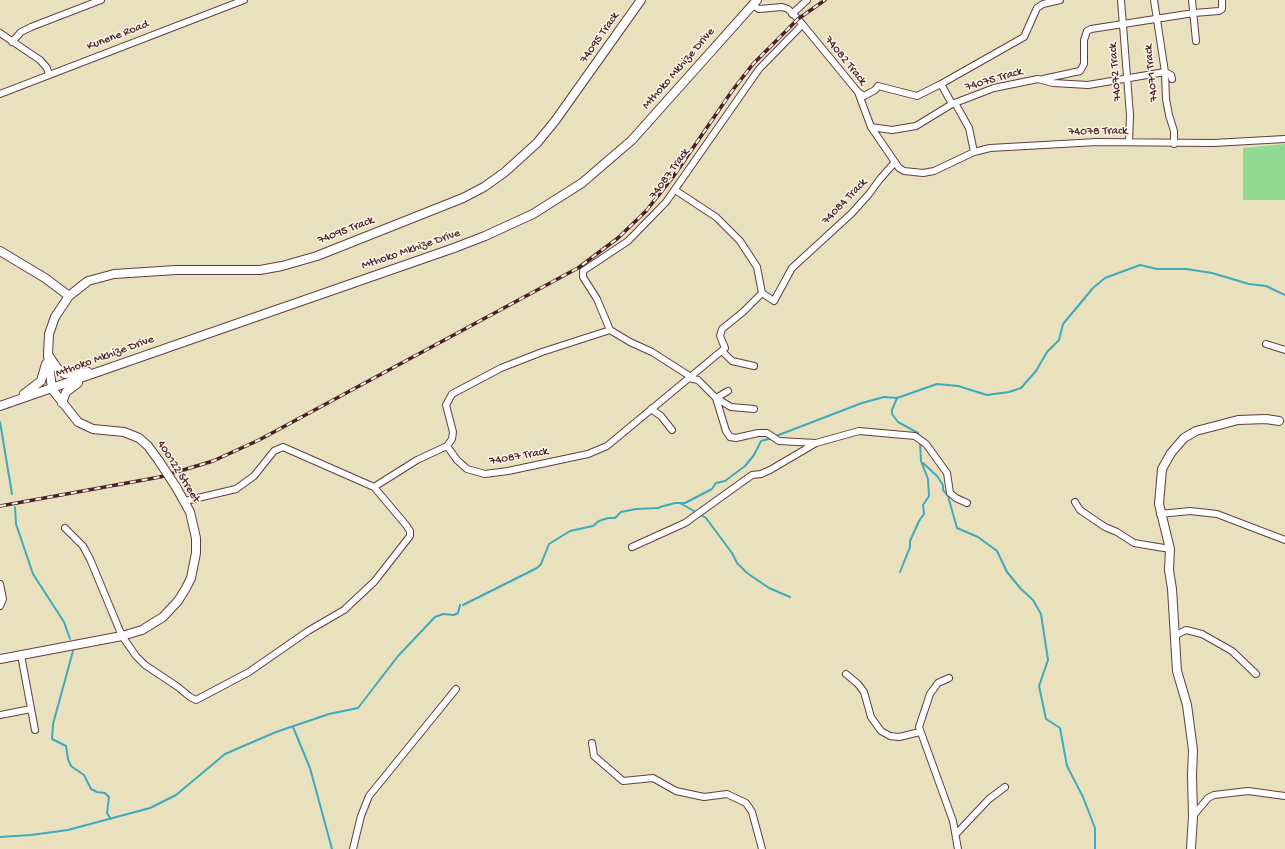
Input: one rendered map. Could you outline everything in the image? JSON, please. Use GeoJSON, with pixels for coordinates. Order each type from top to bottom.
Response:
{"type":"FeatureCollection","features":[{"type":"Feature","properties":{"kind":"street"},"geometry":{"type":"LineString","coordinates":[[12,42],[21,32],[31,27],[101,0]]}},
{"type":"Feature","properties":{"kind":"street","name":"Kunene Road"},"geometry":{"type":"LineString","coordinates":[[0,94],[244,0]]}},
{"type":"Feature","properties":{"kind":"street","name":"74095 Track"},"geometry":{"type":"LineString","coordinates":[[52,389],[48,343],[55,317],[69,296],[88,281],[114,274],[176,270],[260,270],[282,266],[317,256],[463,198],[484,187],[505,172],[537,143],[555,121],[641,0]]}},
{"type":"Feature","properties":{"kind":"street"},"geometry":{"type":"LineString","coordinates":[[792,14],[807,0]]}},
{"type":"Feature","properties":{"kind":"street"},"geometry":{"type":"LineString","coordinates":[[858,92],[864,96],[875,90],[878,86],[917,96],[1009,47],[1024,37],[1037,8],[1043,4],[1060,0]]}},
{"type":"Feature","properties":{"kind":"street","name":"74072 Track"},"geometry":{"type":"LineString","coordinates":[[1121,0],[1128,78],[1130,129],[1129,142]]}},
{"type":"Feature","properties":{"kind":"street","name":"74071 Track"},"geometry":{"type":"LineString","coordinates":[[1154,0],[1165,72],[1168,115],[1174,131],[1174,144]]}},
{"type":"Feature","properties":{"kind":"street"},"geometry":{"type":"LineString","coordinates":[[1192,0],[1196,41]]}},
{"type":"Feature","properties":{"kind":"street"},"geometry":{"type":"LineString","coordinates":[[1038,79],[1049,79],[1080,71],[1084,64],[1083,43],[1087,31],[1194,13],[1219,11],[1222,9],[1222,0]]}},
{"type":"Feature","properties":{"kind":"street","name":"74082 Track"},"geometry":{"type":"LineString","coordinates":[[755,2],[759,9],[782,7],[792,14],[858,92],[871,127],[894,162],[904,171],[916,173]]}},
{"type":"Feature","properties":{"kind":"street","name":"Mthoko Mkhize Drive"},"geometry":{"type":"LineString","coordinates":[[0,406],[454,248],[485,236],[533,214],[582,183],[632,140],[755,2]]}},
{"type":"Feature","properties":{"kind":"street","name":"74087 Track"},"geometry":{"type":"LineString","coordinates":[[610,330],[597,299],[583,277],[583,271],[628,241],[666,202],[759,68],[802,25]]}},
{"type":"Feature","properties":{"kind":"street"},"geometry":{"type":"LineString","coordinates":[[0,34],[44,64],[49,75]]}},
{"type":"Feature","properties":{"kind":"street"},"geometry":{"type":"LineString","coordinates":[[1165,72],[1172,75],[1172,79]]}},
{"type":"Feature","properties":{"kind":"street","name":"74075 Track"},"geometry":{"type":"LineString","coordinates":[[871,127],[892,130],[916,126],[953,103],[994,88],[1038,79],[1053,83],[1088,86],[1165,72]]}},
{"type":"Feature","properties":{"kind":"street"},"geometry":{"type":"LineString","coordinates":[[941,84],[969,128],[974,152]]}},
{"type":"Feature","properties":{"kind":"street","name":"74078 Track"},"geometry":{"type":"LineString","coordinates":[[916,173],[944,168],[974,152],[990,148],[1097,142],[1174,144],[1285,139]]}},
{"type":"Feature","properties":{"kind":"street","name":"74084 Track"},"geometry":{"type":"LineString","coordinates":[[762,293],[774,301],[792,268],[830,235],[828,235],[852,213],[878,184],[880,179],[894,162]]}},
{"type":"Feature","properties":{"kind":"street"},"geometry":{"type":"LineString","coordinates":[[675,190],[716,217],[740,241],[757,267],[762,293],[743,312],[722,329],[720,336],[726,348],[722,351],[732,361],[754,366]]}},
{"type":"Feature","properties":{"kind":"street"},"geometry":{"type":"LineString","coordinates":[[0,251],[45,278],[69,296]]}},
{"type":"Feature","properties":{"kind":"street"},"geometry":{"type":"LineString","coordinates":[[374,487],[417,460],[447,446],[452,439],[453,432],[446,405],[452,394],[500,368],[542,352],[610,330],[630,342],[652,352],[688,375],[689,378],[698,380],[716,398],[731,407],[754,409]]}},
{"type":"Feature","properties":{"kind":"street"},"geometry":{"type":"LineString","coordinates":[[11,402],[41,381],[45,371],[48,343]]}},
{"type":"Feature","properties":{"kind":"street"},"geometry":{"type":"LineString","coordinates":[[1266,344],[1285,350]]}},
{"type":"Feature","properties":{"kind":"street","name":"74087 Track"},"geometry":{"type":"LineString","coordinates":[[447,446],[457,460],[467,469],[485,474],[508,471],[588,454],[599,450],[722,351]]}},
{"type":"Feature","properties":{"kind":"street"},"geometry":{"type":"LineString","coordinates":[[48,355],[61,372],[68,374],[108,369]]}},
{"type":"Feature","properties":{"kind":"street"},"geometry":{"type":"LineString","coordinates":[[62,402],[66,392],[89,376]]}},
{"type":"Feature","properties":{"kind":"street","name":"400122 Street"},"geometry":{"type":"LineString","coordinates":[[0,659],[122,636],[142,630],[164,617],[178,601],[188,583],[195,560],[196,538],[194,526],[185,501],[148,446],[139,438],[124,432],[93,429],[83,425],[72,416],[52,389]]}},
{"type":"Feature","properties":{"kind":"street"},"geometry":{"type":"LineString","coordinates":[[716,398],[728,391]]}},
{"type":"Feature","properties":{"kind":"street"},"geometry":{"type":"LineString","coordinates":[[716,398],[726,431],[733,438],[758,433],[767,434],[779,441],[816,443]]}},
{"type":"Feature","properties":{"kind":"street"},"geometry":{"type":"LineString","coordinates":[[651,409],[661,416],[672,430]]}},
{"type":"Feature","properties":{"kind":"street"},"geometry":{"type":"LineString","coordinates":[[1191,849],[1193,816],[1192,735],[1187,705],[1177,671],[1172,589],[1169,570],[1170,549],[1160,514],[1160,482],[1162,469],[1170,453],[1184,438],[1196,431],[1238,420],[1266,419],[1282,421]]}},
{"type":"Feature","properties":{"kind":"street"},"geometry":{"type":"LineString","coordinates":[[632,547],[685,523],[752,475],[761,474],[770,470],[816,443],[860,431],[915,436],[926,444],[947,473],[950,492],[967,503]]}},
{"type":"Feature","properties":{"kind":"street"},"geometry":{"type":"LineString","coordinates":[[65,528],[83,546],[90,559],[122,636],[145,665],[193,699],[200,699],[249,672],[308,630],[344,610],[374,582],[408,540],[410,531],[374,487],[283,447],[274,451],[254,476],[236,489],[185,501]]}},
{"type":"Feature","properties":{"kind":"street"},"geometry":{"type":"LineString","coordinates":[[1075,502],[1080,510],[1104,527],[1117,532],[1134,543],[1170,549]]}},
{"type":"Feature","properties":{"kind":"street"},"geometry":{"type":"LineString","coordinates":[[1160,514],[1190,511],[1217,514],[1285,540]]}},
{"type":"Feature","properties":{"kind":"street"},"geometry":{"type":"LineString","coordinates":[[0,584],[3,599],[0,606]]}},
{"type":"Feature","properties":{"kind":"street"},"geometry":{"type":"LineString","coordinates":[[1174,636],[1186,630],[1196,632],[1210,638],[1232,651],[1256,674]]}},
{"type":"Feature","properties":{"kind":"street"},"geometry":{"type":"LineString","coordinates":[[21,655],[36,730]]}},
{"type":"Feature","properties":{"kind":"street"},"geometry":{"type":"LineString","coordinates":[[846,674],[858,684],[864,692],[871,717],[881,731],[890,736],[899,737],[920,732]]}},
{"type":"Feature","properties":{"kind":"street"},"geometry":{"type":"LineString","coordinates":[[949,678],[938,683],[930,694],[927,708],[919,724],[920,732],[956,834],[958,849]]}},
{"type":"Feature","properties":{"kind":"street"},"geometry":{"type":"LineString","coordinates":[[353,849],[361,816],[370,796],[456,689]]}},
{"type":"Feature","properties":{"kind":"street"},"geometry":{"type":"LineString","coordinates":[[0,715],[31,709]]}},
{"type":"Feature","properties":{"kind":"street"},"geometry":{"type":"LineString","coordinates":[[592,743],[594,756],[623,781],[653,778],[676,791],[704,797],[727,794],[746,803],[752,812],[762,849]]}},
{"type":"Feature","properties":{"kind":"street"},"geometry":{"type":"LineString","coordinates":[[956,834],[988,799],[1005,788]]}},
{"type":"Feature","properties":{"kind":"street"},"geometry":{"type":"LineString","coordinates":[[1193,816],[1208,798],[1214,795],[1248,791],[1285,796]]}},
{"type":"Feature","properties":{"kind":"green space"},"geometry":{"type":"Polygon","coordinates":[[[1285,144],[1285,200],[1243,200],[1243,148],[1285,144]]]}},
{"type":"Feature","properties":{"kind":"waterway"},"geometry":{"type":"LineString","coordinates":[[776,436],[862,403],[884,397],[897,398],[937,384],[958,386],[987,395],[1009,392],[1021,388],[1036,371],[1047,352],[1059,340],[1063,324],[1093,288],[1105,278],[1140,265],[1157,269],[1186,269],[1212,273],[1249,284],[1266,286],[1285,295]]}},
{"type":"Feature","properties":{"kind":"waterway"},"geometry":{"type":"LineString","coordinates":[[897,398],[892,414],[898,422],[918,433],[919,436]]}},
{"type":"Feature","properties":{"kind":"waterway"},"geometry":{"type":"LineString","coordinates":[[0,422],[12,494]]}},
{"type":"Feature","properties":{"kind":"waterway"},"geometry":{"type":"LineString","coordinates":[[660,507],[675,503],[685,503],[712,489],[716,483],[725,481],[745,466],[754,455],[761,441],[772,438]]}},
{"type":"Feature","properties":{"kind":"waterway"},"geometry":{"type":"LineString","coordinates":[[900,572],[910,547],[910,541],[919,521],[924,514],[923,505],[929,496],[928,479],[921,461],[920,441]]}},
{"type":"Feature","properties":{"kind":"waterway"},"geometry":{"type":"LineString","coordinates":[[923,463],[937,476],[943,485],[943,490],[948,496],[957,528],[978,537],[997,551],[1007,572],[1021,589],[1033,600],[1041,614],[1048,660],[1039,686],[1046,719],[1060,728],[1067,766],[1083,797],[1095,828],[1095,849]]}},
{"type":"Feature","properties":{"kind":"waterway"},"geometry":{"type":"LineString","coordinates":[[680,503],[706,518],[732,553],[737,563],[747,573],[769,588],[790,597]]}},
{"type":"Feature","properties":{"kind":"waterway"},"geometry":{"type":"LineString","coordinates":[[15,507],[16,524],[33,574],[64,622],[70,639]]}},
{"type":"Feature","properties":{"kind":"waterway"},"geometry":{"type":"LineString","coordinates":[[463,605],[537,568],[541,564],[549,544],[570,531],[593,526],[599,521],[608,518],[615,518],[621,512],[636,509],[659,508]]}},
{"type":"Feature","properties":{"kind":"waterway"},"geometry":{"type":"LineString","coordinates":[[0,837],[68,830],[150,808],[176,795],[225,754],[276,732],[329,714],[358,708],[398,656],[435,617],[443,614],[454,615],[458,613],[460,605]]}},
{"type":"Feature","properties":{"kind":"waterway"},"geometry":{"type":"LineString","coordinates":[[73,651],[53,724],[52,739],[66,746],[68,759],[71,766],[84,775],[91,789],[97,792],[105,793],[109,797],[107,813],[111,819]]}},
{"type":"Feature","properties":{"kind":"waterway"},"geometry":{"type":"LineString","coordinates":[[293,727],[310,768],[332,849]]}},
{"type":"Feature","properties":{"kind":"railway"},"geometry":{"type":"LineString","coordinates":[[0,506],[160,477],[213,461],[259,440],[578,268],[618,238],[646,211],[673,177],[732,91],[753,64],[798,19],[825,0]]}}]}
